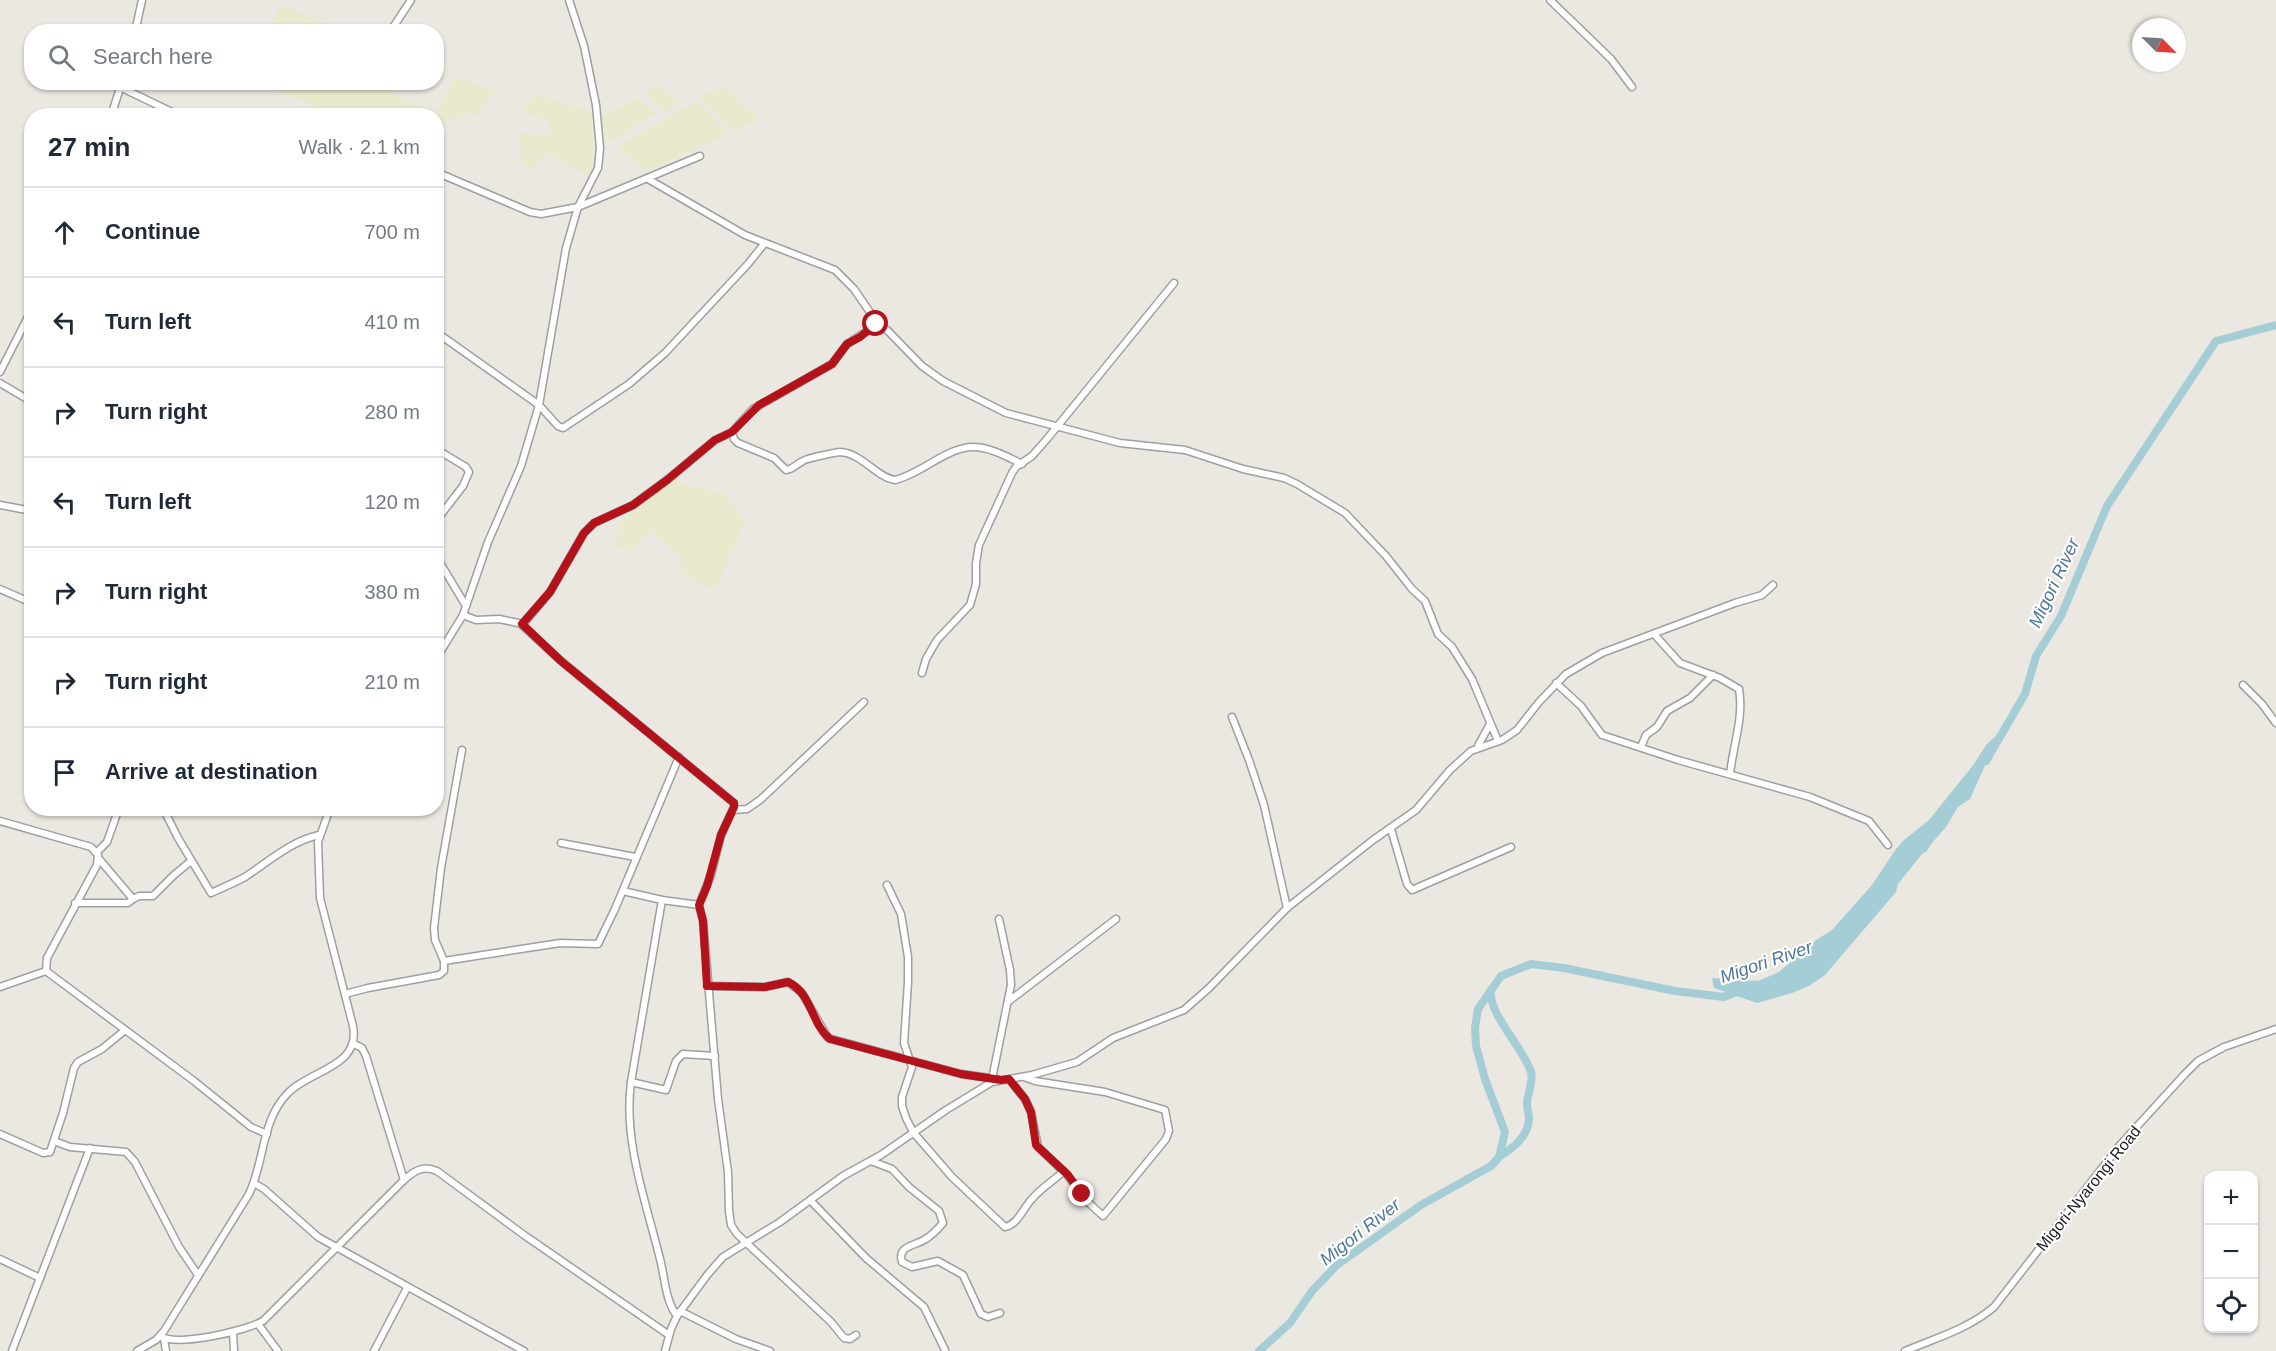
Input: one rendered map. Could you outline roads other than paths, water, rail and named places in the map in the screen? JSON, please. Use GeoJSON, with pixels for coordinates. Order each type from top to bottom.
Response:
{"type":"FeatureCollection","features":[{"type":"Feature","properties":{"kind":"street"},"geometry":{"type":"LineString","coordinates":[[137,24],[142,0]]}},
{"type":"Feature","properties":{"kind":"street"},"geometry":{"type":"LineString","coordinates":[[395,24],[411,0]]}},
{"type":"Feature","properties":{"kind":"street"},"geometry":{"type":"LineString","coordinates":[[444,646],[463,615],[488,542],[518,476],[539,405],[566,248],[578,207],[595,178],[600,148],[598,118],[591,78],[570,0]]}},
{"type":"Feature","properties":{"kind":"street"},"geometry":{"type":"LineString","coordinates":[[1550,0],[1611,59],[1632,87]]}},
{"type":"Feature","properties":{"kind":"street"},"geometry":{"type":"LineString","coordinates":[[114,108],[119,90]]}},
{"type":"Feature","properties":{"kind":"street"},"geometry":{"type":"LineString","coordinates":[[130,90],[165,108]]}},
{"type":"Feature","properties":{"kind":"street"},"geometry":{"type":"LineString","coordinates":[[444,175],[538,214],[578,207],[700,156]]}},
{"type":"Feature","properties":{"kind":"street"},"geometry":{"type":"LineString","coordinates":[[648,179],[719,222],[764,244],[835,270],[849,283],[878,324],[887,330],[922,366],[943,381],[1006,414],[1128,444],[1185,450],[1243,469],[1284,478],[1345,513],[1425,601],[1437,632],[1452,648],[1472,678],[1498,741]]}},
{"type":"Feature","properties":{"kind":"street"},"geometry":{"type":"LineString","coordinates":[[444,338],[539,405],[558,426],[563,428],[630,384],[665,353],[764,244]]}},
{"type":"Feature","properties":{"kind":"street"},"geometry":{"type":"LineString","coordinates":[[922,673],[926,659],[937,639],[970,604],[976,584],[975,569],[979,545],[1012,473],[1016,467],[1032,456],[1057,427],[1174,284]]}},
{"type":"Feature","properties":{"kind":"street"},"geometry":{"type":"LineString","coordinates":[[522,624],[555,584],[589,527],[633,505],[715,440],[732,432],[753,410],[776,394],[835,362],[847,344],[878,324]]}},
{"type":"Feature","properties":{"kind":"street"},"geometry":{"type":"LineString","coordinates":[[0,372],[24,325]]}},
{"type":"Feature","properties":{"kind":"street"},"geometry":{"type":"LineString","coordinates":[[0,383],[24,397]]}},
{"type":"Feature","properties":{"kind":"street"},"geometry":{"type":"LineString","coordinates":[[732,432],[738,443],[774,458],[786,470],[806,459],[842,452],[867,463],[888,478],[895,480],[922,469],[949,454],[975,447],[989,450],[1022,464]]}},
{"type":"Feature","properties":{"kind":"street"},"geometry":{"type":"LineString","coordinates":[[444,455],[466,467],[469,472],[463,486],[444,507]]}},
{"type":"Feature","properties":{"kind":"street"},"geometry":{"type":"LineString","coordinates":[[0,505],[24,510]]}},
{"type":"Feature","properties":{"kind":"street"},"geometry":{"type":"LineString","coordinates":[[444,569],[466,606]]}},
{"type":"Feature","properties":{"kind":"street"},"geometry":{"type":"LineString","coordinates":[[665,1351],[669,1335],[679,1314],[723,1257],[780,1222],[843,1176],[871,1161],[992,1082],[1023,1077],[1077,1062],[1113,1038],[1184,1010],[1204,993],[1287,908],[1373,840],[1416,810],[1450,770],[1478,747],[1498,741],[1520,727],[1566,674],[1602,653],[1762,595],[1773,585]]}},
{"type":"Feature","properties":{"kind":"street"},"geometry":{"type":"LineString","coordinates":[[0,589],[24,600]]}},
{"type":"Feature","properties":{"kind":"street"},"geometry":{"type":"LineString","coordinates":[[463,615],[476,620],[499,620],[522,624],[561,661],[731,800],[734,805],[721,835],[707,886],[699,905],[703,921],[718,1100],[728,1173],[730,1219],[735,1231],[831,1322],[844,1338],[848,1339],[856,1335]]}},
{"type":"Feature","properties":{"kind":"street"},"geometry":{"type":"LineString","coordinates":[[1654,634],[1680,663],[1734,684],[1740,689],[1738,735],[1733,750],[1730,774]]}},
{"type":"Feature","properties":{"kind":"street"},"geometry":{"type":"LineString","coordinates":[[1641,747],[1646,735],[1657,727],[1667,711],[1690,698],[1713,675]]}},
{"type":"Feature","properties":{"kind":"street"},"geometry":{"type":"LineString","coordinates":[[1556,683],[1581,706],[1602,735],[1612,740],[1810,797],[1869,821],[1888,845]]}},
{"type":"Feature","properties":{"kind":"street"},"geometry":{"type":"LineString","coordinates":[[2243,686],[2262,704],[2276,723]]}},
{"type":"Feature","properties":{"kind":"street"},"geometry":{"type":"LineString","coordinates":[[733,810],[747,809],[760,800],[864,702]]}},
{"type":"Feature","properties":{"kind":"street"},"geometry":{"type":"LineString","coordinates":[[1232,717],[1264,805],[1287,908]]}},
{"type":"Feature","properties":{"kind":"street"},"geometry":{"type":"LineString","coordinates":[[1478,747],[1490,724]]}},
{"type":"Feature","properties":{"kind":"street"},"geometry":{"type":"LineString","coordinates":[[345,994],[441,975],[444,971],[444,961],[435,940],[434,928],[441,868],[462,750]]}},
{"type":"Feature","properties":{"kind":"street"},"geometry":{"type":"LineString","coordinates":[[444,961],[560,943],[598,944],[679,757]]}},
{"type":"Feature","properties":{"kind":"street"},"geometry":{"type":"LineString","coordinates":[[46,970],[47,958],[107,842],[116,816]]}},
{"type":"Feature","properties":{"kind":"street"},"geometry":{"type":"LineString","coordinates":[[167,816],[211,893],[245,876],[306,839],[319,835]]}},
{"type":"Feature","properties":{"kind":"street"},"geometry":{"type":"LineString","coordinates":[[137,1351],[162,1337],[254,1183],[276,1107],[297,1084],[341,1060],[354,1044],[355,1032],[320,898],[317,865],[319,835],[327,816]]}},
{"type":"Feature","properties":{"kind":"street"},"geometry":{"type":"LineString","coordinates":[[0,820],[91,847],[133,899]]}},
{"type":"Feature","properties":{"kind":"street"},"geometry":{"type":"LineString","coordinates":[[1391,829],[1407,884],[1412,890],[1511,847]]}},
{"type":"Feature","properties":{"kind":"street"},"geometry":{"type":"LineString","coordinates":[[561,843],[635,857]]}},
{"type":"Feature","properties":{"kind":"street"},"geometry":{"type":"LineString","coordinates":[[75,903],[128,903],[139,896],[147,898],[153,896],[191,861]]}},
{"type":"Feature","properties":{"kind":"street"},"geometry":{"type":"LineString","coordinates":[[887,885],[901,915],[905,935],[908,973],[904,1043],[912,1067],[902,1106],[913,1132],[959,1185],[1005,1227],[1015,1222],[1030,1201],[1064,1171]]}},
{"type":"Feature","properties":{"kind":"street"},"geometry":{"type":"LineString","coordinates":[[622,891],[699,905]]}},
{"type":"Feature","properties":{"kind":"street"},"geometry":{"type":"LineString","coordinates":[[662,900],[628,1105],[633,1149],[667,1294],[671,1307],[679,1314],[770,1351]]}},
{"type":"Feature","properties":{"kind":"street"},"geometry":{"type":"LineString","coordinates":[[992,1079],[1009,1001],[1010,969],[999,919]]}},
{"type":"Feature","properties":{"kind":"street"},"geometry":{"type":"LineString","coordinates":[[1009,1001],[1116,919]]}},
{"type":"Feature","properties":{"kind":"street"},"geometry":{"type":"LineString","coordinates":[[0,987],[46,970]]}},
{"type":"Feature","properties":{"kind":"street"},"geometry":{"type":"LineString","coordinates":[[46,970],[251,1127],[267,1134]]}},
{"type":"Feature","properties":{"kind":"street"},"geometry":{"type":"LineString","coordinates":[[707,986],[765,987],[788,982],[804,996],[828,1038],[961,1074],[1001,1080]]}},
{"type":"Feature","properties":{"kind":"street","name":"Migori-Nyarongi Road"},"geometry":{"type":"LineString","coordinates":[[1905,1351],[1967,1326],[1994,1307],[2120,1145],[2198,1061],[2224,1047],[2276,1029]]}},
{"type":"Feature","properties":{"kind":"street"},"geometry":{"type":"LineString","coordinates":[[0,1134],[45,1154],[50,1152],[74,1068],[78,1062],[102,1049],[124,1030]]}},
{"type":"Feature","properties":{"kind":"street"},"geometry":{"type":"LineString","coordinates":[[354,1044],[362,1048],[366,1056],[404,1180]]}},
{"type":"Feature","properties":{"kind":"street"},"geometry":{"type":"LineString","coordinates":[[631,1082],[666,1090],[676,1061],[683,1054],[715,1056]]}},
{"type":"Feature","properties":{"kind":"street"},"geometry":{"type":"LineString","coordinates":[[1009,1079],[1025,1099],[1031,1112],[1036,1145],[1064,1171],[1089,1203],[1103,1216],[1166,1139],[1169,1131],[1166,1113],[1160,1108],[1113,1094],[1023,1077]]}},
{"type":"Feature","properties":{"kind":"street"},"geometry":{"type":"LineString","coordinates":[[54,1141],[70,1147],[123,1150],[130,1156],[183,1254],[198,1275]]}},
{"type":"Feature","properties":{"kind":"street"},"geometry":{"type":"LineString","coordinates":[[12,1351],[90,1149]]}},
{"type":"Feature","properties":{"kind":"street"},"geometry":{"type":"LineString","coordinates":[[871,1161],[892,1169],[909,1187],[939,1211],[943,1219],[940,1227],[927,1238],[902,1251],[900,1258],[902,1262],[912,1267],[935,1262],[944,1263],[964,1277],[981,1314],[988,1317],[1000,1313]]}},
{"type":"Feature","properties":{"kind":"street"},"geometry":{"type":"LineString","coordinates":[[162,1337],[181,1340],[233,1332],[258,1324],[338,1248],[404,1180],[421,1169],[437,1170],[508,1224],[669,1335]]}},
{"type":"Feature","properties":{"kind":"street"},"geometry":{"type":"LineString","coordinates":[[254,1183],[264,1189],[307,1229],[407,1288],[524,1351]]}},
{"type":"Feature","properties":{"kind":"street"},"geometry":{"type":"LineString","coordinates":[[810,1200],[866,1258],[924,1307],[945,1350]]}},
{"type":"Feature","properties":{"kind":"street"},"geometry":{"type":"LineString","coordinates":[[0,1259],[40,1278]]}},
{"type":"Feature","properties":{"kind":"street"},"geometry":{"type":"LineString","coordinates":[[374,1351],[407,1288]]}},
{"type":"Feature","properties":{"kind":"street"},"geometry":{"type":"LineString","coordinates":[[258,1324],[278,1351]]}},
{"type":"Feature","properties":{"kind":"street"},"geometry":{"type":"LineString","coordinates":[[233,1332],[234,1351]]}},
{"type":"Feature","properties":{"kind":"street"},"geometry":{"type":"LineString","coordinates":[[162,1337],[166,1351]]}},
{"type":"Feature","properties":{"kind":"water"},"geometry":{"type":"Polygon","coordinates":[[[2000,732],[1970,799],[1958,807],[1946,827],[1898,884],[1896,892],[1825,975],[1809,986],[1792,993],[1757,1003],[1714,988],[1712,978],[1758,981],[1779,972],[1816,940],[1832,930],[1872,885],[1896,849],[1929,820],[1974,764],[1986,745],[2000,732]]]}},
{"type":"Feature","properties":{"kind":"waterway","name":"Migori River"},"geometry":{"type":"LineString","coordinates":[[1986,761],[2025,694],[2036,656],[2061,616],[2107,506],[2216,341],[2276,325]]}},
{"type":"Feature","properties":{"kind":"waterway","name":"Migori River"},"geometry":{"type":"LineString","coordinates":[[1259,1351],[1290,1323],[1312,1291],[1337,1265],[1421,1205],[1491,1166],[1499,1157],[1505,1132],[1485,1079],[1476,1046],[1475,1028],[1478,1009],[1501,976],[1531,964],[1564,968],[1675,991],[1724,997],[1741,990]]}},
{"type":"Feature","properties":{"kind":"waterway"},"geometry":{"type":"LineString","coordinates":[[1491,990],[1491,999],[1500,1020],[1527,1063],[1532,1076],[1527,1100],[1529,1118],[1526,1130],[1515,1145],[1499,1157]]}}]}
